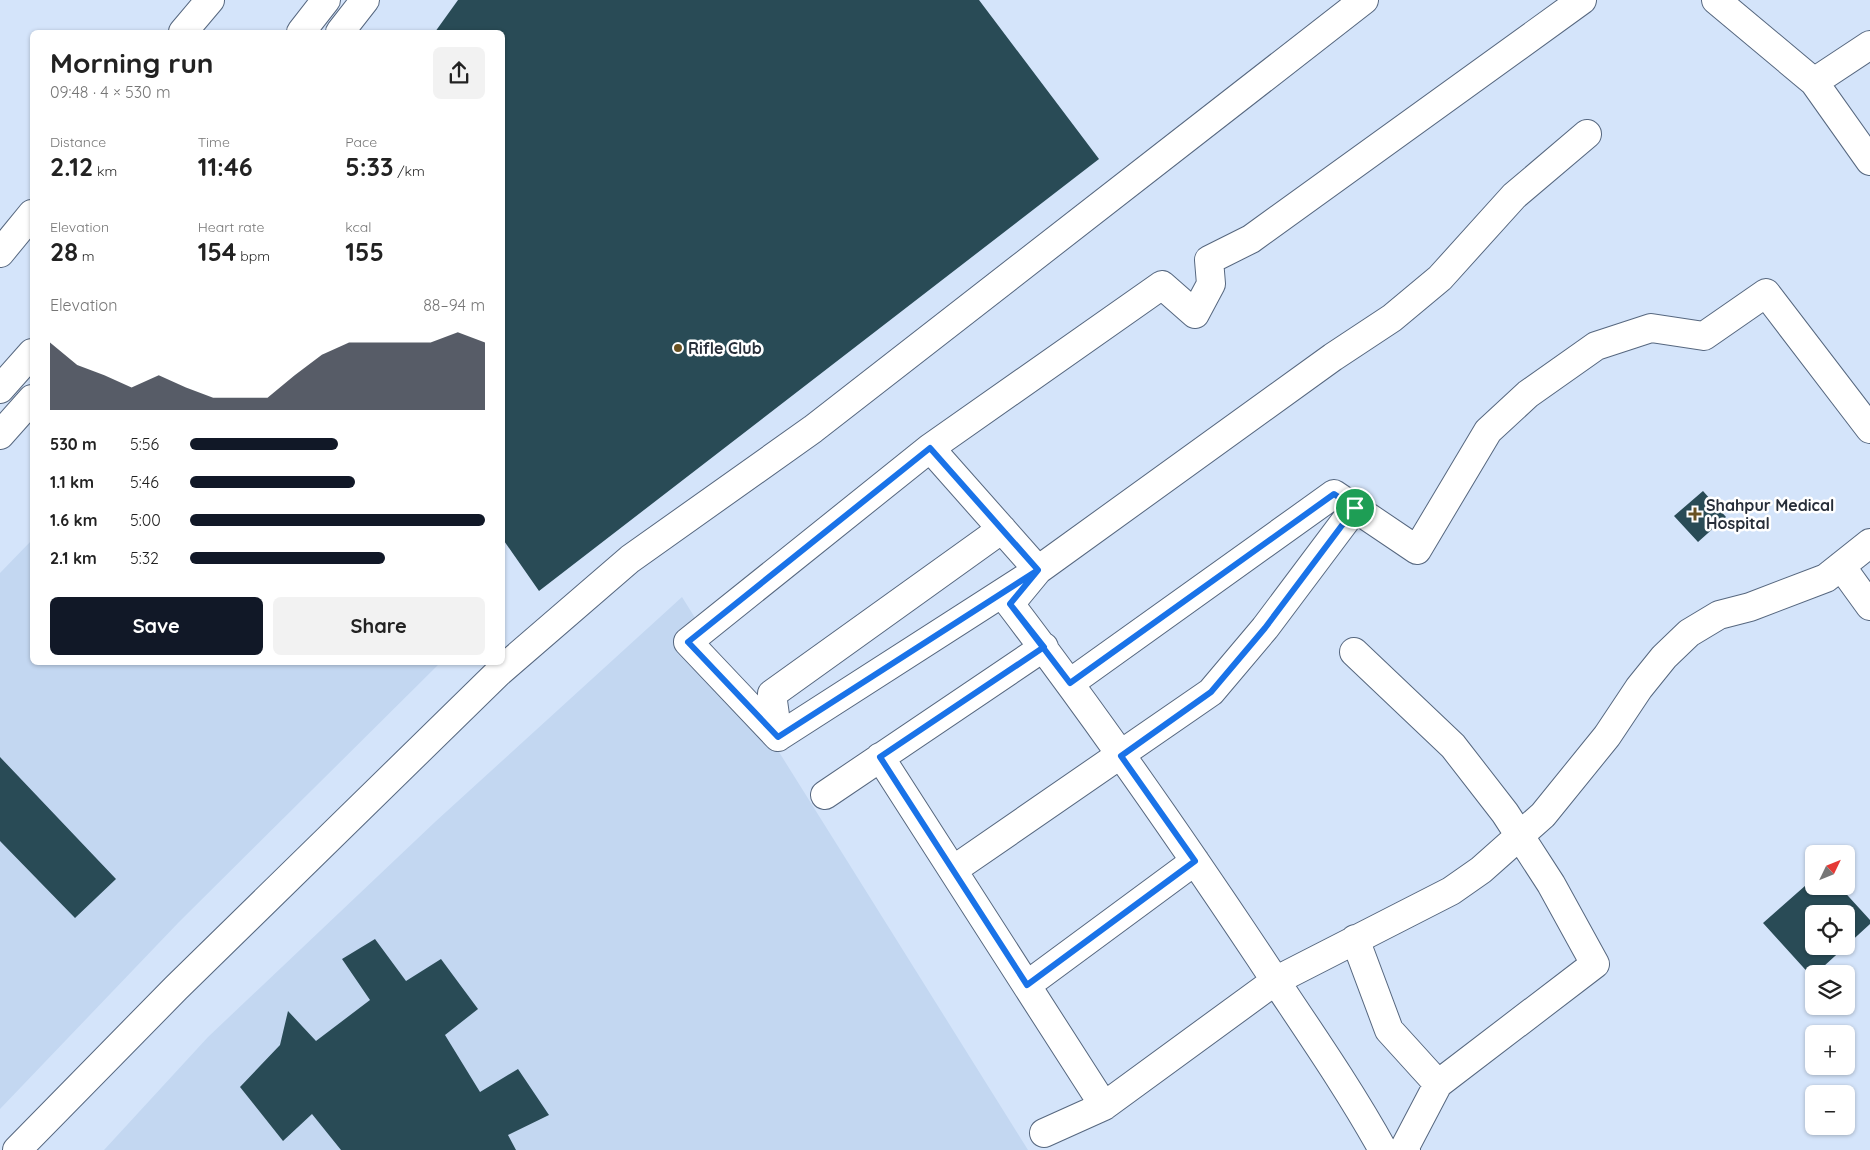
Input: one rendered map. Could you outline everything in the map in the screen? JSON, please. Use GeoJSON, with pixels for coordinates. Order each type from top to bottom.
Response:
{"type":"FeatureCollection","features":[{"type":"Feature","properties":{"kind":"street"},"geometry":{"type":"LineString","coordinates":[[185,30],[210,0]]}},
{"type":"Feature","properties":{"kind":"street"},"geometry":{"type":"LineString","coordinates":[[303,30],[326,0]]}},
{"type":"Feature","properties":{"kind":"street"},"geometry":{"type":"LineString","coordinates":[[342,30],[365,0]]}},
{"type":"Feature","properties":{"kind":"street"},"geometry":{"type":"LineString","coordinates":[[17,1150],[176,988],[498,673],[630,558],[813,428],[1364,0]]}},
{"type":"Feature","properties":{"kind":"street"},"geometry":{"type":"LineString","coordinates":[[778,737],[688,642],[930,448],[1162,285],[1195,314],[1211,284],[1209,260],[1251,239],[1582,0]]}},
{"type":"Feature","properties":{"kind":"street"},"geometry":{"type":"LineString","coordinates":[[1716,0],[1814,82],[1870,161]]}},
{"type":"Feature","properties":{"kind":"street"},"geometry":{"type":"LineString","coordinates":[[1814,82],[1870,45]]}},
{"type":"Feature","properties":{"kind":"street"},"geometry":{"type":"LineString","coordinates":[[778,737],[1038,570],[1333,357],[1392,318],[1440,278],[1514,196],[1587,134]]}},
{"type":"Feature","properties":{"kind":"street"},"geometry":{"type":"LineString","coordinates":[[0,253],[30,216]]}},
{"type":"Feature","properties":{"kind":"street"},"geometry":{"type":"LineString","coordinates":[[1070,683],[1334,494],[1417,550],[1488,431],[1528,394],[1596,346],[1652,328],[1704,336],[1766,293],[1870,429]]}},
{"type":"Feature","properties":{"kind":"street"},"geometry":{"type":"LineString","coordinates":[[0,390],[30,355]]}},
{"type":"Feature","properties":{"kind":"street"},"geometry":{"type":"LineString","coordinates":[[0,435],[30,400]]}},
{"type":"Feature","properties":{"kind":"street"},"geometry":{"type":"LineString","coordinates":[[930,448],[1038,570]]}},
{"type":"Feature","properties":{"kind":"street"},"geometry":{"type":"LineString","coordinates":[[953,870],[1121,756],[1211,692],[1265,628],[1355,508]]}},
{"type":"Feature","properties":{"kind":"street"},"geometry":{"type":"LineString","coordinates":[[778,737],[772,694],[1002,529]]}},
{"type":"Feature","properties":{"kind":"street"},"geometry":{"type":"LineString","coordinates":[[1044,1133],[1104,1106],[1275,981],[1451,891],[1481,870],[1544,815],[1571,782],[1664,657],[1689,633],[1719,615],[1750,607],[1826,578],[1870,544]]}},
{"type":"Feature","properties":{"kind":"street"},"geometry":{"type":"LineString","coordinates":[[1841,566],[1870,606]]}},
{"type":"Feature","properties":{"kind":"street"},"geometry":{"type":"LineString","coordinates":[[1038,570],[1010,604],[1070,683],[1195,861],[1356,1102],[1383,1150]]}},
{"type":"Feature","properties":{"kind":"street"},"geometry":{"type":"LineString","coordinates":[[825,795],[1044,647]]}},
{"type":"Feature","properties":{"kind":"street"},"geometry":{"type":"LineString","coordinates":[[1354,652],[1453,746],[1505,813],[1550,884],[1596,964],[1438,1084],[1406,1145],[1406,1150]]}},
{"type":"Feature","properties":{"kind":"street"},"geometry":{"type":"LineString","coordinates":[[880,757],[1104,1106]]}},
{"type":"Feature","properties":{"kind":"street"},"geometry":{"type":"LineString","coordinates":[[1027,985],[1195,861]]}},
{"type":"Feature","properties":{"kind":"street"},"geometry":{"type":"LineString","coordinates":[[1355,939],[1389,1030],[1438,1084]]}},
{"type":"Feature","properties":{"kind":"shaded area"},"geometry":{"type":"Polygon","coordinates":[[[30,542],[30,665],[438,665],[179,922],[0,1109],[0,573],[30,542]]]}},
{"type":"Feature","properties":{"kind":"shaded area"},"geometry":{"type":"Polygon","coordinates":[[[682,597],[1028,1150],[104,1150],[208,1037],[435,822],[682,597]]]}},
{"type":"Feature","properties":{"kind":"building","name":"Rifle Club"},"geometry":{"type":"Polygon","coordinates":[[[458,0],[979,0],[1099,159],[539,591],[505,542],[505,30],[436,30],[458,0]]]}},
{"type":"Feature","properties":{"kind":"building"},"geometry":{"type":"Polygon","coordinates":[[[1703,491],[1726,517],[1698,542],[1674,516],[1703,491]]]}},
{"type":"Feature","properties":{"kind":"building"},"geometry":{"type":"Polygon","coordinates":[[[0,757],[116,879],[75,918],[0,841],[0,757]]]}},
{"type":"Feature","properties":{"kind":"building"},"geometry":{"type":"Polygon","coordinates":[[[1805,886],[1805,895],[1847,895],[1870,920],[1870,924],[1855,938],[1855,905],[1805,905],[1805,955],[1836,955],[1825,965],[1805,965],[1805,969],[1763,923],[1805,886]]]}},
{"type":"Feature","properties":{"kind":"building"},"geometry":{"type":"Polygon","coordinates":[[[375,939],[406,981],[441,959],[478,1009],[445,1035],[480,1092],[518,1069],[549,1115],[508,1135],[516,1150],[341,1150],[312,1114],[283,1141],[240,1087],[280,1045],[288,1011],[316,1041],[370,1000],[342,959],[375,939]]]}},
{"type":"Feature","properties":{"kind":"place","name":"Rifle Club"},"geometry":{"type":"Point","coordinates":[678,348]}},
{"type":"Feature","properties":{"kind":"place","name":"Shahpur Medical Hospital"},"geometry":{"type":"Point","coordinates":[1695,514]}},
{"type":"Feature","properties":{"kind":"route"},"geometry":{"type":"LineString","coordinates":[[1355,508],[1265,628],[1211,692],[1121,756],[1195,861],[1027,985],[880,757],[1044,647],[1010,604],[1038,570],[778,737],[688,642],[930,448],[1038,570],[1010,604],[1058,666],[1070,683],[1334,494],[1355,508]]}}]}
